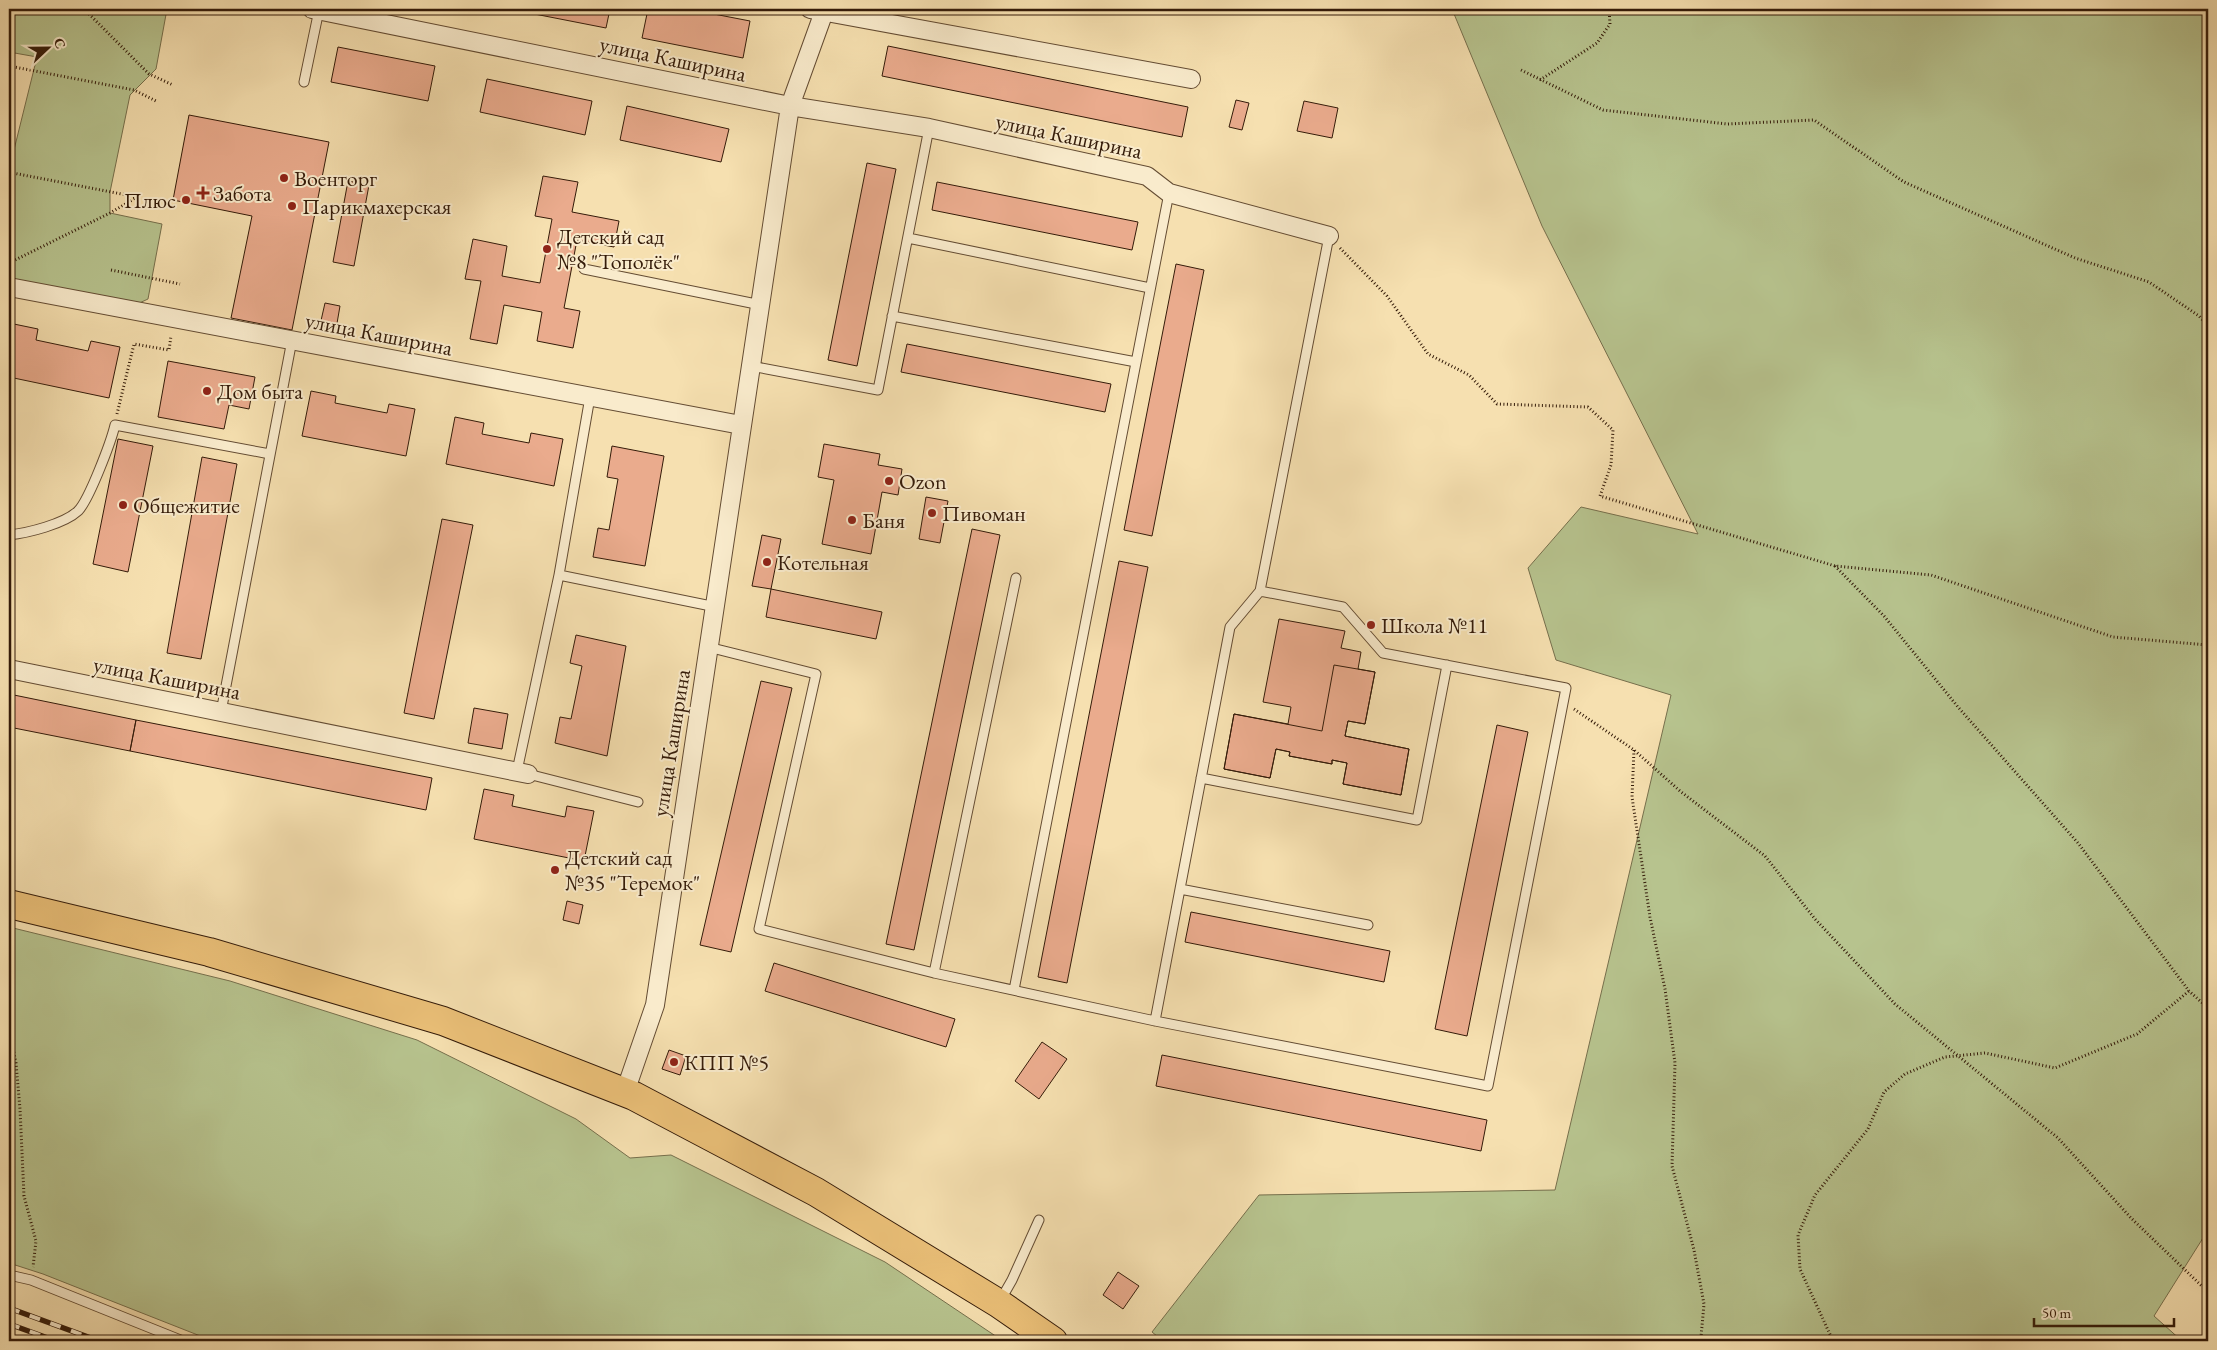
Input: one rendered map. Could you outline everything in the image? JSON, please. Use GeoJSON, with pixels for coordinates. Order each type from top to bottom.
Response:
{"type":"FeatureCollection","features":[{"type":"Feature","properties":{"kind":"main road"},"geometry":{"type":"LineString","coordinates":[[9,904],[209,952],[443,1021],[625,1092],[816,1192],[998,1303],[1053,1341]]}},
{"type":"Feature","properties":{"kind":"street","name":"улица Каширина"},"geometry":{"type":"LineString","coordinates":[[315,9],[790,106],[929,128],[1146,176],[1169,193],[1329,236]]}},
{"type":"Feature","properties":{"kind":"street","name":"улица Каширина"},"geometry":{"type":"LineString","coordinates":[[625,1092],[654,1005],[708,647],[716,607],[790,106],[820,10],[1191,79]]}},
{"type":"Feature","properties":{"kind":"street","name":"улица Каширина"},"geometry":{"type":"LineString","coordinates":[[9,286],[742,425]]}},
{"type":"Feature","properties":{"kind":"street","name":"улица Каширина"},"geometry":{"type":"LineString","coordinates":[[9,669],[523,773]]}},
{"type":"Feature","properties":{"kind":"lane"},"geometry":{"type":"LineString","coordinates":[[304,82],[315,9]]}},
{"type":"Feature","properties":{"kind":"lane"},"geometry":{"type":"LineString","coordinates":[[751,366],[878,390],[929,128]]}},
{"type":"Feature","properties":{"kind":"lane"},"geometry":{"type":"LineString","coordinates":[[1014,990],[1169,193]]}},
{"type":"Feature","properties":{"kind":"lane"},"geometry":{"type":"LineString","coordinates":[[1155,1021],[1230,627],[1260,591],[1329,236]]}},
{"type":"Feature","properties":{"kind":"lane"},"geometry":{"type":"LineString","coordinates":[[908,238],[1150,288]]}},
{"type":"Feature","properties":{"kind":"lane"},"geometry":{"type":"LineString","coordinates":[[584,269],[761,305]]}},
{"type":"Feature","properties":{"kind":"lane"},"geometry":{"type":"LineString","coordinates":[[892,316],[1136,362]]}},
{"type":"Feature","properties":{"kind":"lane"},"geometry":{"type":"LineString","coordinates":[[221,712],[292,340]]}},
{"type":"Feature","properties":{"kind":"lane"},"geometry":{"type":"LineString","coordinates":[[523,773],[590,396]]}},
{"type":"Feature","properties":{"kind":"lane"},"geometry":{"type":"LineString","coordinates":[[9,535],[49,527],[78,510],[95,480],[115,425],[270,454]]}},
{"type":"Feature","properties":{"kind":"lane"},"geometry":{"type":"LineString","coordinates":[[559,575],[716,607]]}},
{"type":"Feature","properties":{"kind":"lane"},"geometry":{"type":"LineString","coordinates":[[934,973],[1016,578]]}},
{"type":"Feature","properties":{"kind":"lane"},"geometry":{"type":"LineString","coordinates":[[708,647],[816,674],[759,929],[934,973],[1155,1021],[1488,1086],[1566,688],[1383,653],[1343,607],[1260,591]]}},
{"type":"Feature","properties":{"kind":"lane"},"geometry":{"type":"LineString","coordinates":[[1201,778],[1418,820],[1447,665]]}},
{"type":"Feature","properties":{"kind":"lane","name":"улица Каширина"},"geometry":{"type":"LineString","coordinates":[[523,773],[638,802]]}},
{"type":"Feature","properties":{"kind":"lane"},"geometry":{"type":"LineString","coordinates":[[1180,889],[1368,925]]}},
{"type":"Feature","properties":{"kind":"lane"},"geometry":{"type":"LineString","coordinates":[[998,1303],[1012,1280],[1039,1220]]}},
{"type":"Feature","properties":{"kind":"lane"},"geometry":{"type":"LineString","coordinates":[[9,1275],[31,1280],[182,1341]]}},
{"type":"Feature","properties":{"kind":"path"},"geometry":{"type":"LineString","coordinates":[[84,9],[149,74],[173,85]]}},
{"type":"Feature","properties":{"kind":"path"},"geometry":{"type":"LineString","coordinates":[[1540,80],[1597,42],[1610,24],[1609,9]]}},
{"type":"Feature","properties":{"kind":"path"},"geometry":{"type":"LineString","coordinates":[[9,66],[134,90],[156,101]]}},
{"type":"Feature","properties":{"kind":"path"},"geometry":{"type":"LineString","coordinates":[[1521,70],[1603,110],[1727,124],[1814,120],[1904,182],[2075,258],[2149,282],[2199,316],[2208,326]]}},
{"type":"Feature","properties":{"kind":"path"},"geometry":{"type":"LineString","coordinates":[[9,263],[110,213],[137,197],[13,173]]}},
{"type":"Feature","properties":{"kind":"path"},"geometry":{"type":"LineString","coordinates":[[1329,236],[1387,296],[1428,354],[1468,375],[1497,404],[1588,408],[1613,430],[1611,466],[1600,496],[1835,566],[1931,575],[2113,636],[2208,645]]}},
{"type":"Feature","properties":{"kind":"path"},"geometry":{"type":"LineString","coordinates":[[111,270],[180,284]]}},
{"type":"Feature","properties":{"kind":"path"},"geometry":{"type":"LineString","coordinates":[[115,425],[134,344],[169,350],[175,318]]}},
{"type":"Feature","properties":{"kind":"path"},"geometry":{"type":"LineString","coordinates":[[1835,566],[1884,616],[1958,707],[2078,843],[2189,991],[2208,1008]]}},
{"type":"Feature","properties":{"kind":"path"},"geometry":{"type":"LineString","coordinates":[[1564,701],[1634,750],[1680,791],[1765,856],[1815,919],[1895,1004],[2058,1138],[2131,1218],[2208,1292]]}},
{"type":"Feature","properties":{"kind":"path"},"geometry":{"type":"LineString","coordinates":[[1634,750],[1632,797],[1650,917],[1665,989],[1675,1063],[1672,1166],[1694,1250],[1704,1304],[1698,1341]]}},
{"type":"Feature","properties":{"kind":"path"},"geometry":{"type":"LineString","coordinates":[[1833,1341],[1800,1269],[1798,1235],[1815,1195],[1868,1129],[1884,1092],[1905,1074],[1945,1058],[1985,1053],[2055,1068],[2137,1034],[2189,991]]}},
{"type":"Feature","properties":{"kind":"path"},"geometry":{"type":"LineString","coordinates":[[9,1028],[16,1063],[24,1196],[36,1241],[31,1280]]}},
{"type":"Feature","properties":{"kind":"green space"},"geometry":{"type":"Polygon","coordinates":[[[9,9],[167,9],[156,69],[130,95],[110,192],[110,213],[162,224],[148,299],[135,305],[9,282],[9,170],[37,57],[9,52],[9,9]]]}},
{"type":"Feature","properties":{"kind":"green space"},"geometry":{"type":"Polygon","coordinates":[[[1452,9],[2208,9],[2208,1230],[2154,1316],[2182,1341],[1163,1341],[1152,1332],[1259,1195],[1555,1190],[1671,695],[1556,660],[1528,568],[1581,507],[1698,534],[1542,226],[1452,9]]]}},
{"type":"Feature","properties":{"kind":"green space"},"geometry":{"type":"Polygon","coordinates":[[[9,927],[230,981],[417,1040],[576,1119],[630,1158],[671,1155],[885,1262],[1003,1341],[213,1341],[43,1274],[9,1263],[9,927]]]}},
{"type":"Feature","properties":{"kind":"building"},"geometry":{"type":"Polygon","coordinates":[[[509,9],[610,9],[606,28],[509,9]]]}},
{"type":"Feature","properties":{"kind":"building"},"geometry":{"type":"Polygon","coordinates":[[[648,9],[688,9],[750,21],[743,58],[642,38],[648,9]]]}},
{"type":"Feature","properties":{"kind":"building"},"geometry":{"type":"Polygon","coordinates":[[[888,46],[1188,107],[1182,137],[882,76],[888,46]]]}},
{"type":"Feature","properties":{"kind":"building"},"geometry":{"type":"Polygon","coordinates":[[[338,47],[435,66],[428,101],[331,82],[338,47]]]}},
{"type":"Feature","properties":{"kind":"building"},"geometry":{"type":"Polygon","coordinates":[[[487,79],[592,101],[585,135],[480,112],[487,79]]]}},
{"type":"Feature","properties":{"kind":"building"},"geometry":{"type":"Polygon","coordinates":[[[1236,100],[1249,103],[1242,130],[1229,127],[1236,100]]]}},
{"type":"Feature","properties":{"kind":"building"},"geometry":{"type":"Polygon","coordinates":[[[1304,101],[1338,108],[1332,138],[1297,131],[1304,101]]]}},
{"type":"Feature","properties":{"kind":"building"},"geometry":{"type":"Polygon","coordinates":[[[627,106],[729,129],[721,162],[620,140],[627,106]]]}},
{"type":"Feature","properties":{"kind":"building"},"geometry":{"type":"Polygon","coordinates":[[[189,115],[329,142],[292,330],[231,318],[252,216],[173,200],[189,115]]]}},
{"type":"Feature","properties":{"kind":"building"},"geometry":{"type":"Polygon","coordinates":[[[867,163],[896,169],[857,366],[828,360],[867,163]]]}},
{"type":"Feature","properties":{"kind":"building"},"geometry":{"type":"Polygon","coordinates":[[[543,176],[578,182],[572,212],[619,221],[614,247],[577,240],[564,308],[580,311],[573,348],[537,341],[542,312],[504,305],[497,344],[470,339],[481,281],[465,279],[473,239],[507,246],[502,276],[540,283],[552,219],[535,216],[543,176]]]}},
{"type":"Feature","properties":{"kind":"building"},"geometry":{"type":"Polygon","coordinates":[[[348,181],[369,185],[354,266],[333,262],[348,181]]]}},
{"type":"Feature","properties":{"kind":"building"},"geometry":{"type":"Polygon","coordinates":[[[937,182],[1138,222],[1132,250],[932,210],[937,182]]]}},
{"type":"Feature","properties":{"kind":"building"},"geometry":{"type":"Polygon","coordinates":[[[1176,264],[1204,270],[1152,536],[1124,530],[1176,264]]]}},
{"type":"Feature","properties":{"kind":"building"},"geometry":{"type":"Polygon","coordinates":[[[325,303],[340,306],[336,329],[320,325],[325,303]]]}},
{"type":"Feature","properties":{"kind":"building"},"geometry":{"type":"Polygon","coordinates":[[[9,323],[38,329],[36,340],[88,351],[91,341],[120,347],[109,398],[9,377],[9,323]]]}},
{"type":"Feature","properties":{"kind":"building"},"geometry":{"type":"Polygon","coordinates":[[[907,344],[1111,384],[1105,412],[901,372],[907,344]]]}},
{"type":"Feature","properties":{"kind":"building","name":"Дом быта"},"geometry":{"type":"Polygon","coordinates":[[[168,361],[255,377],[249,409],[229,405],[224,429],[158,417],[168,361]]]}},
{"type":"Feature","properties":{"kind":"building"},"geometry":{"type":"Polygon","coordinates":[[[311,391],[336,396],[335,403],[387,413],[389,404],[415,409],[406,456],[302,436],[311,391]]]}},
{"type":"Feature","properties":{"kind":"building"},"geometry":{"type":"Polygon","coordinates":[[[455,417],[484,423],[482,434],[529,443],[531,433],[563,439],[554,486],[446,464],[455,417]]]}},
{"type":"Feature","properties":{"kind":"building","name":"Общежитие"},"geometry":{"type":"Polygon","coordinates":[[[118,439],[153,446],[128,572],[93,564],[118,439]]]}},
{"type":"Feature","properties":{"kind":"building","name":"Баня"},"geometry":{"type":"Polygon","coordinates":[[[824,444],[880,454],[878,465],[902,469],[898,495],[882,492],[871,554],[822,544],[834,480],[818,477],[824,444]]]}},
{"type":"Feature","properties":{"kind":"building"},"geometry":{"type":"Polygon","coordinates":[[[612,446],[664,456],[645,566],[593,557],[598,528],[609,530],[618,479],[607,477],[612,446]]]}},
{"type":"Feature","properties":{"kind":"building"},"geometry":{"type":"Polygon","coordinates":[[[202,457],[237,464],[201,659],[167,653],[202,457]]]}},
{"type":"Feature","properties":{"kind":"building"},"geometry":{"type":"Polygon","coordinates":[[[926,497],[948,501],[940,543],[919,539],[926,497]]]}},
{"type":"Feature","properties":{"kind":"building"},"geometry":{"type":"Polygon","coordinates":[[[442,519],[473,525],[434,719],[404,713],[442,519]]]}},
{"type":"Feature","properties":{"kind":"building"},"geometry":{"type":"Polygon","coordinates":[[[972,529],[1000,535],[914,950],[886,944],[972,529]]]}},
{"type":"Feature","properties":{"kind":"building","name":"Котельная"},"geometry":{"type":"Polygon","coordinates":[[[762,535],[781,539],[771,589],[752,586],[762,535]]]}},
{"type":"Feature","properties":{"kind":"building"},"geometry":{"type":"Polygon","coordinates":[[[1119,561],[1148,567],[1067,983],[1038,977],[1119,561]]]}},
{"type":"Feature","properties":{"kind":"building"},"geometry":{"type":"Polygon","coordinates":[[[771,589],[882,612],[876,639],[766,617],[771,589]]]}},
{"type":"Feature","properties":{"kind":"building"},"geometry":{"type":"Polygon","coordinates":[[[1279,619],[1345,631],[1341,648],[1361,652],[1358,669],[1375,672],[1365,724],[1348,721],[1345,736],[1409,749],[1401,795],[1343,784],[1347,763],[1332,760],[1332,764],[1289,756],[1290,752],[1276,749],[1270,778],[1224,769],[1234,714],[1288,724],[1291,707],[1263,702],[1279,619]]]}},
{"type":"Feature","properties":{"kind":"building"},"geometry":{"type":"Polygon","coordinates":[[[576,635],[626,646],[607,756],[555,743],[560,717],[571,719],[582,666],[570,663],[576,635]]]}},
{"type":"Feature","properties":{"kind":"building"},"geometry":{"type":"Polygon","coordinates":[[[1334,665],[1375,672],[1365,724],[1348,721],[1345,736],[1409,749],[1401,795],[1343,784],[1347,763],[1332,760],[1332,764],[1289,756],[1290,752],[1276,749],[1270,778],[1224,769],[1234,714],[1322,731],[1334,665]]]}},
{"type":"Feature","properties":{"kind":"building"},"geometry":{"type":"Polygon","coordinates":[[[761,681],[792,688],[731,952],[700,945],[761,681]]]}},
{"type":"Feature","properties":{"kind":"building"},"geometry":{"type":"Polygon","coordinates":[[[9,694],[136,720],[130,751],[9,727],[9,694]]]}},
{"type":"Feature","properties":{"kind":"building"},"geometry":{"type":"Polygon","coordinates":[[[474,708],[508,714],[502,749],[468,743],[474,708]]]}},
{"type":"Feature","properties":{"kind":"building"},"geometry":{"type":"Polygon","coordinates":[[[136,720],[432,778],[426,810],[130,751],[136,720]]]}},
{"type":"Feature","properties":{"kind":"building"},"geometry":{"type":"Polygon","coordinates":[[[1497,725],[1528,732],[1467,1036],[1435,1029],[1497,725]]]}},
{"type":"Feature","properties":{"kind":"building"},"geometry":{"type":"Polygon","coordinates":[[[484,789],[514,795],[512,806],[565,817],[567,806],[594,811],[584,861],[474,839],[484,789]]]}},
{"type":"Feature","properties":{"kind":"building"},"geometry":{"type":"Polygon","coordinates":[[[567,901],[583,905],[579,924],[563,920],[567,901]]]}},
{"type":"Feature","properties":{"kind":"building"},"geometry":{"type":"Polygon","coordinates":[[[1191,912],[1390,951],[1384,982],[1185,942],[1191,912]]]}},
{"type":"Feature","properties":{"kind":"building"},"geometry":{"type":"Polygon","coordinates":[[[774,963],[955,1019],[946,1047],[765,991],[774,963]]]}},
{"type":"Feature","properties":{"kind":"building"},"geometry":{"type":"Polygon","coordinates":[[[1042,1042],[1067,1059],[1039,1099],[1015,1081],[1042,1042]]]}},
{"type":"Feature","properties":{"kind":"building","name":"КПП №5"},"geometry":{"type":"Polygon","coordinates":[[[669,1050],[686,1056],[680,1075],[662,1069],[669,1050]]]}},
{"type":"Feature","properties":{"kind":"building"},"geometry":{"type":"Polygon","coordinates":[[[1162,1055],[1487,1120],[1481,1151],[1156,1086],[1162,1055]]]}},
{"type":"Feature","properties":{"kind":"building"},"geometry":{"type":"Polygon","coordinates":[[[1118,1272],[1139,1286],[1123,1309],[1103,1295],[1118,1272]]]}},
{"type":"Feature","properties":{"kind":"railway"},"geometry":{"type":"LineString","coordinates":[[9,1308],[99,1341]]}},
{"type":"Feature","properties":{"kind":"railway"},"geometry":{"type":"LineString","coordinates":[[9,1324],[56,1341]]}},
{"type":"Feature","properties":{"kind":"place","name":"Военторг"},"geometry":{"type":"Point","coordinates":[284,178]}},
{"type":"Feature","properties":{"kind":"place","name":"Забота"},"geometry":{"type":"Point","coordinates":[203,193]}},
{"type":"Feature","properties":{"kind":"place","name":"Плюс"},"geometry":{"type":"Point","coordinates":[186,200]}},
{"type":"Feature","properties":{"kind":"place","name":"Парикмахерская"},"geometry":{"type":"Point","coordinates":[292,206]}},
{"type":"Feature","properties":{"kind":"place","name":"Детский сад №8 \"Тополёк\""},"geometry":{"type":"Point","coordinates":[547,249]}},
{"type":"Feature","properties":{"kind":"place","name":"Дом быта"},"geometry":{"type":"Point","coordinates":[207,391]}},
{"type":"Feature","properties":{"kind":"place","name":"Ozon"},"geometry":{"type":"Point","coordinates":[889,481]}},
{"type":"Feature","properties":{"kind":"place","name":"Общежитие"},"geometry":{"type":"Point","coordinates":[123,505]}},
{"type":"Feature","properties":{"kind":"place","name":"Пивоман"},"geometry":{"type":"Point","coordinates":[932,513]}},
{"type":"Feature","properties":{"kind":"place","name":"Баня"},"geometry":{"type":"Point","coordinates":[852,520]}},
{"type":"Feature","properties":{"kind":"place","name":"Котельная"},"geometry":{"type":"Point","coordinates":[767,562]}},
{"type":"Feature","properties":{"kind":"place","name":"Школа №11"},"geometry":{"type":"Point","coordinates":[1371,625]}},
{"type":"Feature","properties":{"kind":"place","name":"Детский сад №35 \"Теремок\""},"geometry":{"type":"Point","coordinates":[555,870]}},
{"type":"Feature","properties":{"kind":"place","name":"КПП №5"},"geometry":{"type":"Point","coordinates":[674,1062]}}]}
